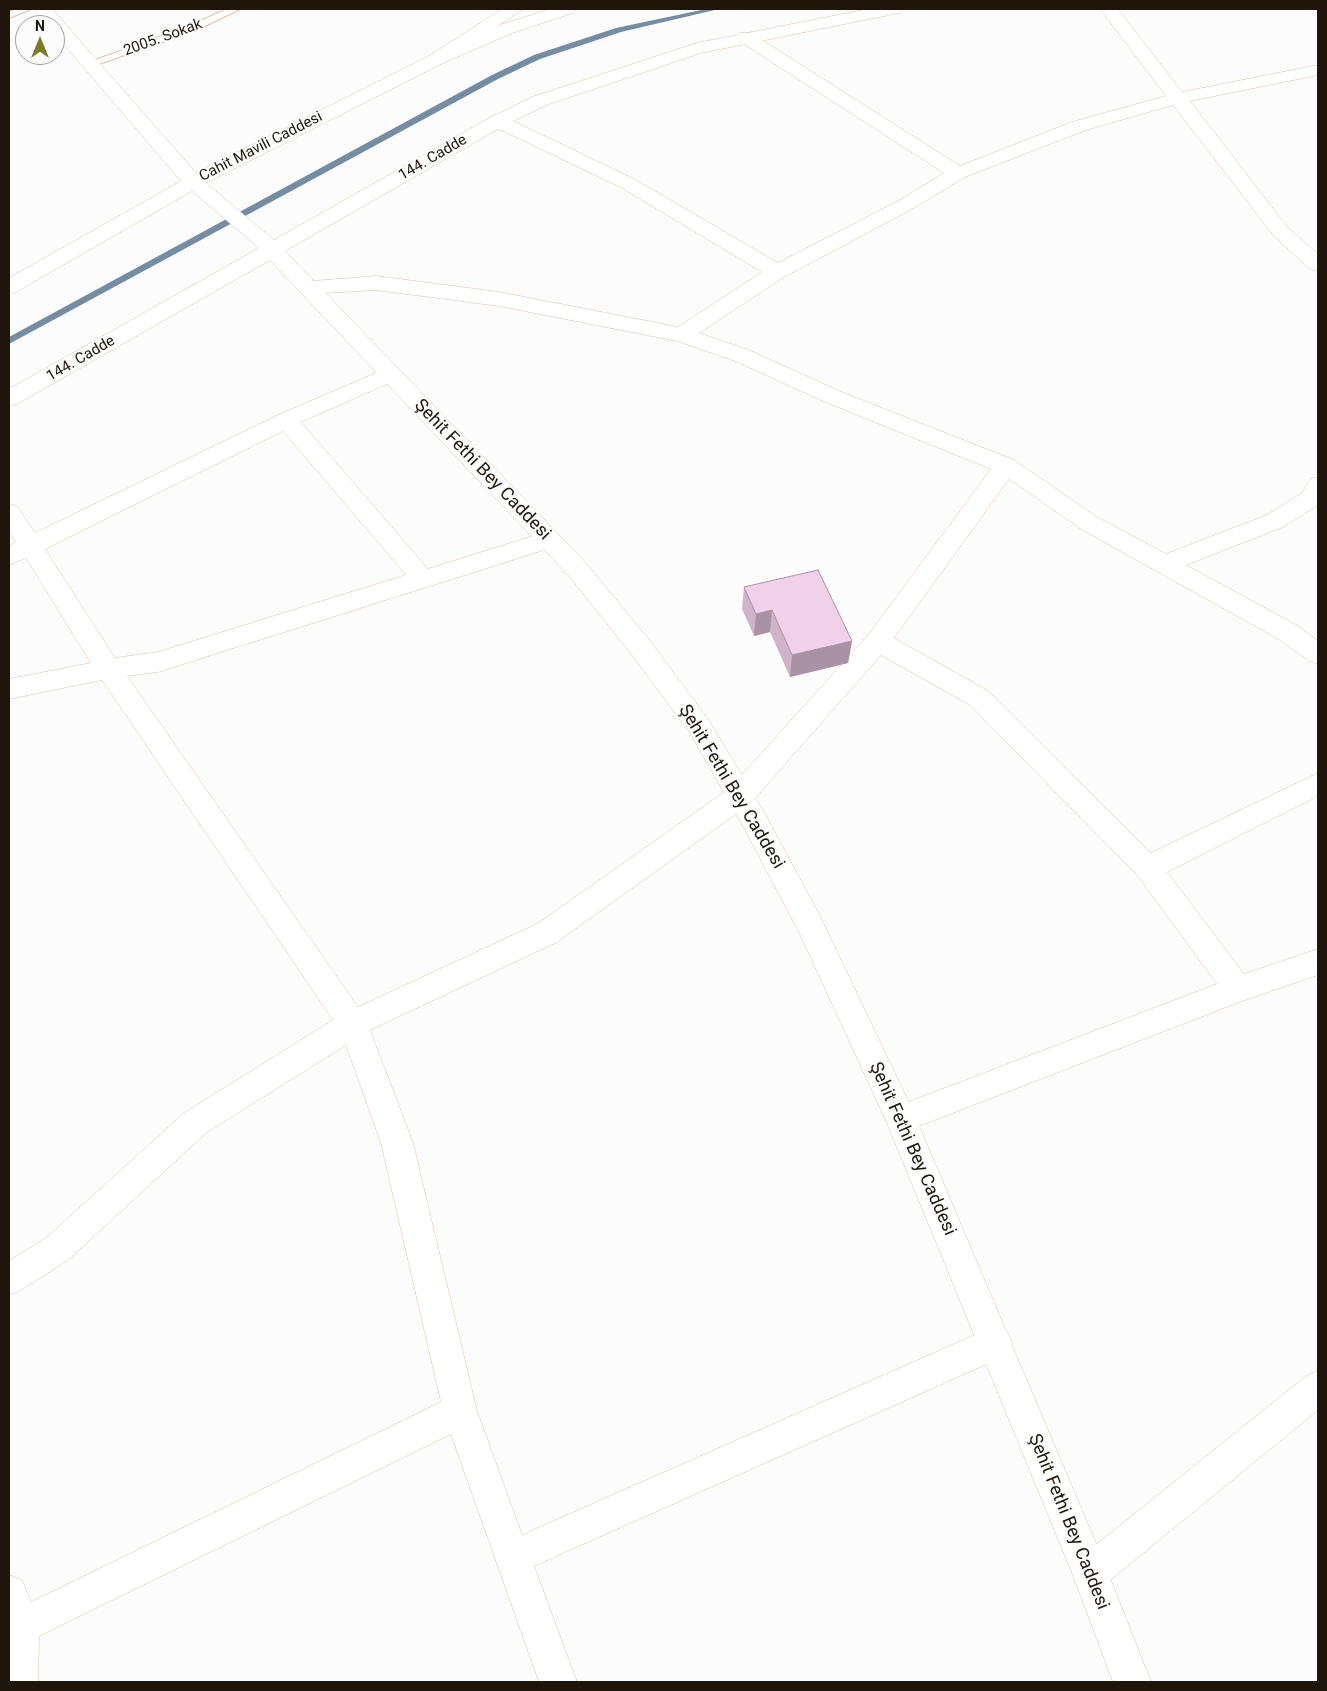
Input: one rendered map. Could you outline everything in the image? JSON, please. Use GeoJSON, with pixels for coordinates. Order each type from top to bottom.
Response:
{"type":"FeatureCollection","features":[{"type":"Feature","properties":{"kind":"street","name":"Şehit Fethi Bey Caddesi"},"geometry":{"type":"LineString","coordinates":[[43,9],[193,182],[265,242],[549,540],[595,592],[693,718],[740,796],[810,925],[901,1119],[1090,1572],[1132,1682]]}},
{"type":"Feature","properties":{"kind":"street","name":"Cahit Mavili Caddesi"},"geometry":{"type":"LineString","coordinates":[[9,288],[193,182],[435,60],[514,9]]}},
{"type":"Feature","properties":{"kind":"street"},"geometry":{"type":"LineString","coordinates":[[435,60],[506,29],[567,9]]}},
{"type":"Feature","properties":{"kind":"street","name":"144. Cadde"},"geometry":{"type":"LineString","coordinates":[[9,399],[265,242],[542,100],[697,48],[894,9]]}},
{"type":"Feature","properties":{"kind":"street"},"geometry":{"type":"LineString","coordinates":[[1109,9],[1281,232],[1318,265]]}},
{"type":"Feature","properties":{"kind":"street"},"geometry":{"type":"LineString","coordinates":[[745,37],[958,173]]}},
{"type":"Feature","properties":{"kind":"street"},"geometry":{"type":"LineString","coordinates":[[681,335],[777,272],[907,204],[958,173],[1080,126],[1178,98],[1318,70]]}},
{"type":"Feature","properties":{"kind":"street"},"geometry":{"type":"LineString","coordinates":[[498,121],[629,184],[680,212],[777,272]]}},
{"type":"Feature","properties":{"kind":"street"},"geometry":{"type":"LineString","coordinates":[[308,287],[376,283],[489,298],[681,335],[743,356],[832,396],[1006,466],[1090,523],[1289,633],[1318,654]]}},
{"type":"Feature","properties":{"kind":"street"},"geometry":{"type":"LineString","coordinates":[[19,552],[286,420],[390,374]]}},
{"type":"Feature","properties":{"kind":"street"},"geometry":{"type":"LineString","coordinates":[[286,420],[424,580]]}},
{"type":"Feature","properties":{"kind":"street"},"geometry":{"type":"LineString","coordinates":[[9,1280],[57,1249],[195,1123],[354,1024],[547,933],[740,796],[878,641],[1006,466]]}},
{"type":"Feature","properties":{"kind":"street"},"geometry":{"type":"LineString","coordinates":[[1163,565],[1274,521],[1310,499],[1318,485]]}},
{"type":"Feature","properties":{"kind":"street"},"geometry":{"type":"LineString","coordinates":[[9,512],[19,552],[108,669],[354,1024],[397,1143],[460,1411],[558,1682]]}},
{"type":"Feature","properties":{"kind":"street"},"geometry":{"type":"LineString","coordinates":[[9,689],[108,669],[158,662],[549,540]]}},
{"type":"Feature","properties":{"kind":"street"},"geometry":{"type":"LineString","coordinates":[[878,641],[979,698],[1148,868],[1238,989]]}},
{"type":"Feature","properties":{"kind":"street"},"geometry":{"type":"LineString","coordinates":[[1148,868],[1318,784]]}},
{"type":"Feature","properties":{"kind":"street"},"geometry":{"type":"LineString","coordinates":[[901,1119],[1238,989],[1318,962]]}},
{"type":"Feature","properties":{"kind":"street"},"geometry":{"type":"LineString","coordinates":[[513,1557],[995,1343]]}},
{"type":"Feature","properties":{"kind":"street"},"geometry":{"type":"LineString","coordinates":[[1090,1572],[1318,1388]]}},
{"type":"Feature","properties":{"kind":"street"},"geometry":{"type":"LineString","coordinates":[[19,1682],[13,1616],[460,1411]]}},
{"type":"Feature","properties":{"kind":"lane"},"geometry":{"type":"LineString","coordinates":[[9,15],[26,9]]}},
{"type":"Feature","properties":{"kind":"lane","name":"2005. Sokak"},"geometry":{"type":"LineString","coordinates":[[89,64],[199,25],[235,9]]}},
{"type":"Feature","properties":{"kind":"building"},"geometry":{"type":"Polygon","coordinates":[[[818,570],[852,641],[792,655],[772,610],[756,614],[744,587],[818,570]]]}},
{"type":"Feature","properties":{"kind":"waterway"},"geometry":{"type":"LineString","coordinates":[[9,341],[495,77],[537,57],[619,30],[715,9]]}}]}
